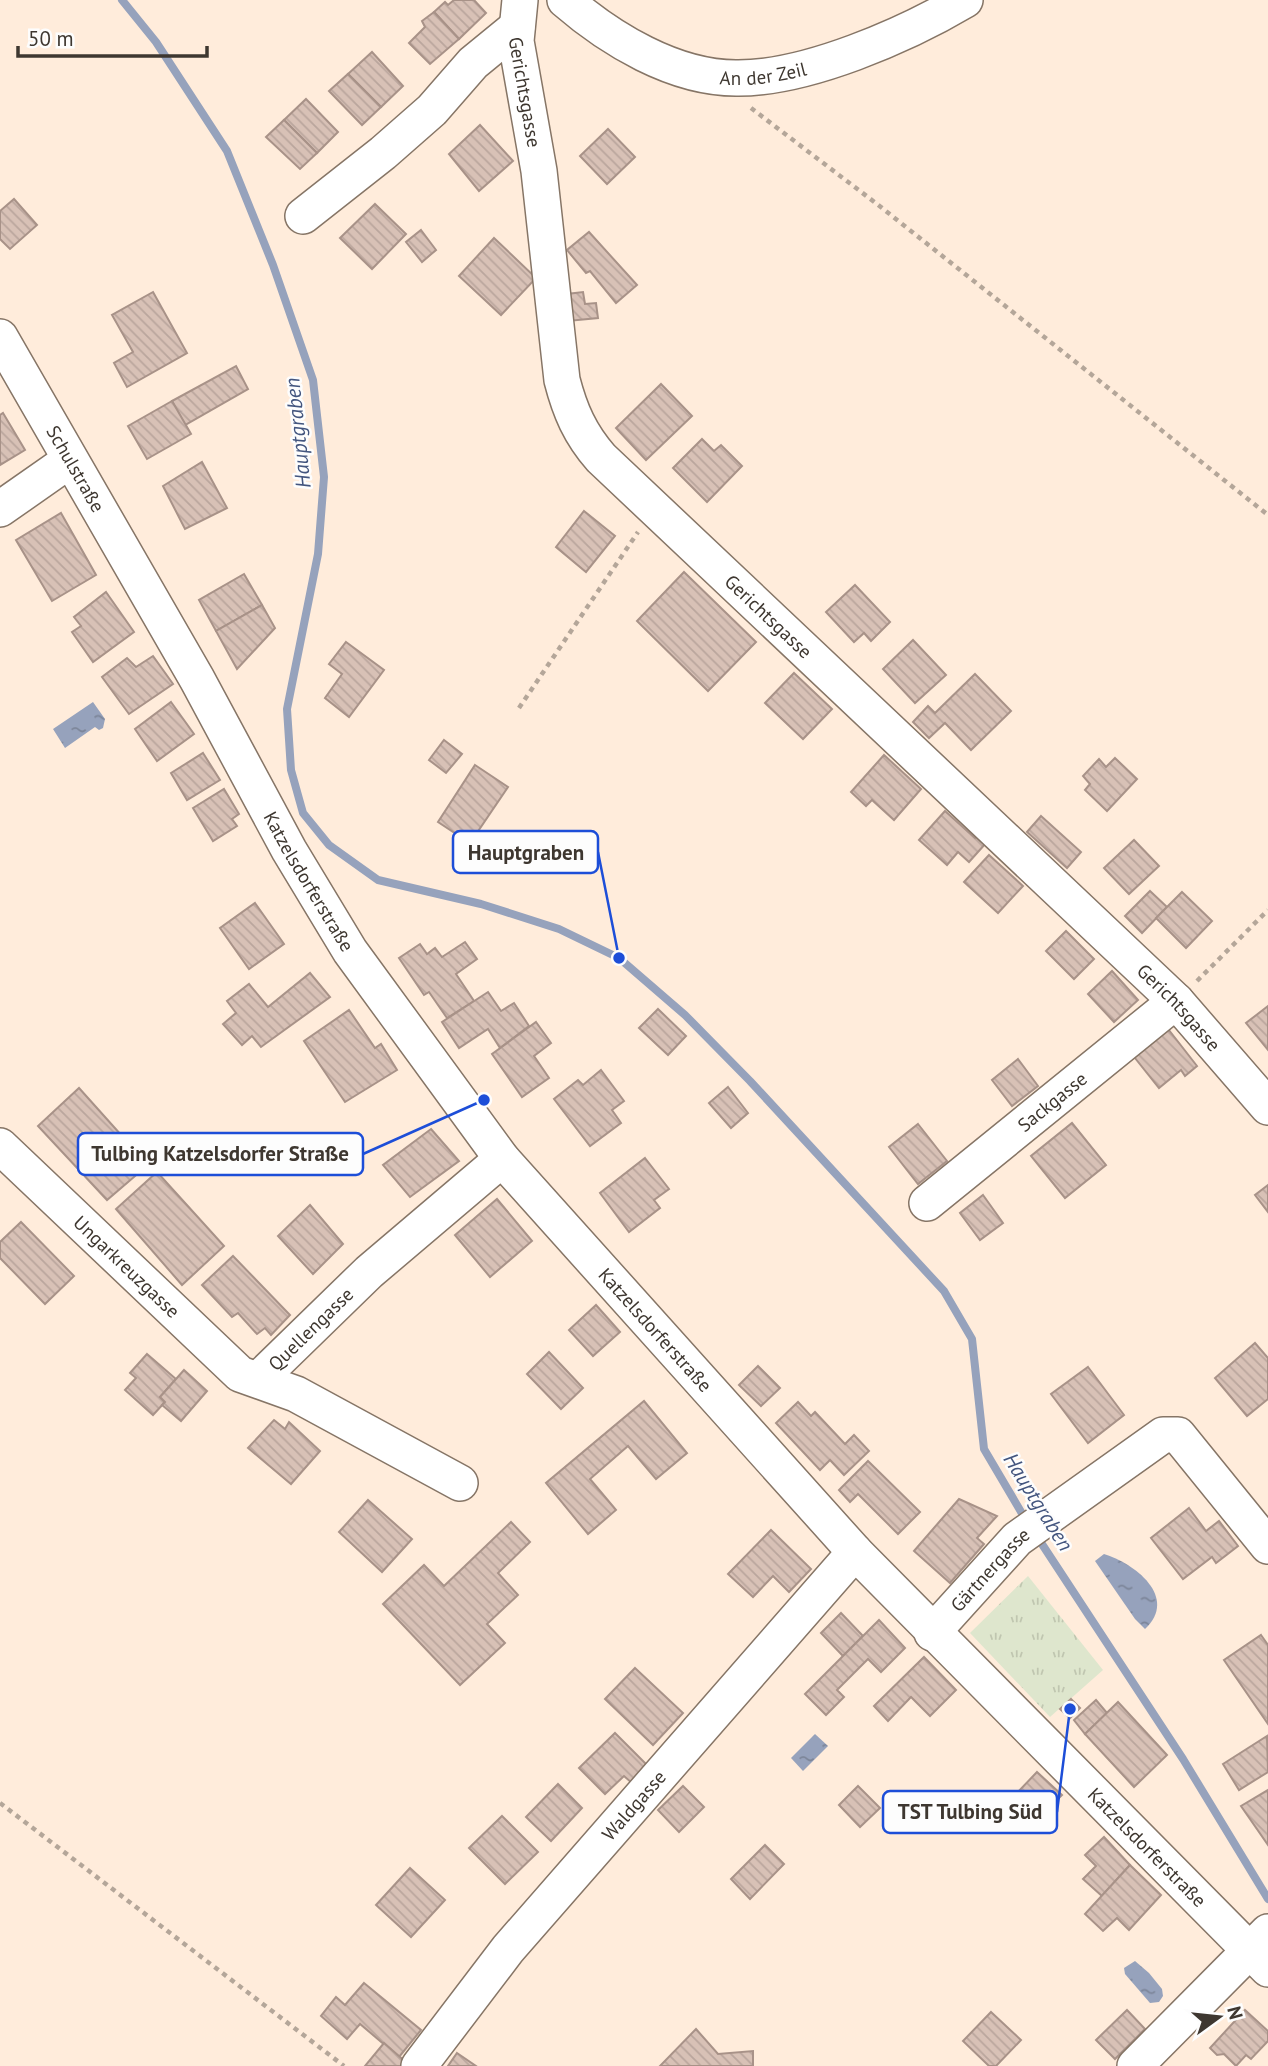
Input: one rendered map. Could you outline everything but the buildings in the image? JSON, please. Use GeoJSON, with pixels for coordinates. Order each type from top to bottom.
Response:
{"type":"FeatureCollection","features":[{"type":"Feature","properties":{"kind":"street","name":"An der Zeil"},"geometry":{"type":"LineString","coordinates":[[565,0],[614,36],[644,53],[683,68],[721,77],[774,74],[839,57],[886,40],[965,0]]}},
{"type":"Feature","properties":{"kind":"street"},"geometry":{"type":"LineString","coordinates":[[303,216],[432,110],[518,14]]}},
{"type":"Feature","properties":{"kind":"street","name":"Gerichtsgasse"},"geometry":{"type":"LineString","coordinates":[[518,14],[539,171],[562,380],[583,437],[654,508],[1176,1001],[1268,1107]]}},
{"type":"Feature","properties":{"kind":"street","name":"Schulstraße"},"geometry":{"type":"LineString","coordinates":[[0,337],[152,603]]}},
{"type":"Feature","properties":{"kind":"street"},"geometry":{"type":"LineString","coordinates":[[0,509],[69,460]]}},
{"type":"Feature","properties":{"kind":"street","name":"Katzelsdorferstraße"},"geometry":{"type":"LineString","coordinates":[[152,603],[197,679],[283,838],[350,951],[502,1158],[855,1552],[932,1633],[1262,1950]]}},
{"type":"Feature","properties":{"kind":"street","name":"Sackgasse"},"geometry":{"type":"LineString","coordinates":[[927,1203],[1176,1001]]}},
{"type":"Feature","properties":{"kind":"street","name":"Ungarkreuzgasse"},"geometry":{"type":"LineString","coordinates":[[0,1146],[240,1374],[259,1379]]}},
{"type":"Feature","properties":{"kind":"street","name":"Quellengasse"},"geometry":{"type":"LineString","coordinates":[[460,1483],[296,1394],[259,1379],[369,1272],[502,1158]]}},
{"type":"Feature","properties":{"kind":"street","name":"Gärtnergasse"},"geometry":{"type":"LineString","coordinates":[[932,1633],[1017,1539],[1163,1435],[1178,1435],[1268,1546]]}},
{"type":"Feature","properties":{"kind":"street","name":"Waldgasse"},"geometry":{"type":"LineString","coordinates":[[419,2066],[508,1950],[855,1552]]}},
{"type":"Feature","properties":{"kind":"street"},"geometry":{"type":"LineString","coordinates":[[1135,2066],[1262,1950]]}},
{"type":"Feature","properties":{"kind":"path"},"geometry":{"type":"LineString","coordinates":[[721,77],[751,108],[877,204],[1268,515]]}},
{"type":"Feature","properties":{"kind":"path"},"geometry":{"type":"LineString","coordinates":[[519,708],[654,508]]}},
{"type":"Feature","properties":{"kind":"path"},"geometry":{"type":"LineString","coordinates":[[1176,1001],[1268,910]]}},
{"type":"Feature","properties":{"kind":"path"},"geometry":{"type":"LineString","coordinates":[[0,1803],[344,2066]]}},
{"type":"Feature","properties":{"kind":"green space"},"geometry":{"type":"Polygon","coordinates":[[[1028,1576],[1103,1670],[1050,1717],[970,1633],[1028,1576]]]}},
{"type":"Feature","properties":{"kind":"water"},"geometry":{"type":"Polygon","coordinates":[[[93,702],[105,719],[103,728],[99,730],[95,727],[65,748],[53,729],[93,702]]]}},
{"type":"Feature","properties":{"kind":"water"},"geometry":{"type":"Polygon","coordinates":[[[1104,1554],[1116,1558],[1139,1573],[1155,1594],[1157,1605],[1154,1617],[1145,1629],[1135,1619],[1095,1561],[1104,1554]]]}},
{"type":"Feature","properties":{"kind":"water"},"geometry":{"type":"Polygon","coordinates":[[[815,1734],[828,1746],[803,1771],[791,1758],[815,1734]]]}},
{"type":"Feature","properties":{"kind":"water"},"geometry":{"type":"Polygon","coordinates":[[[1135,1961],[1162,1989],[1163,1996],[1159,2002],[1150,2003],[1125,1974],[1124,1968],[1135,1961]]]}},
{"type":"Feature","properties":{"kind":"waterway","name":"Hauptgraben"},"geometry":{"type":"LineString","coordinates":[[122,0],[156,42],[227,151],[273,265],[313,380],[324,477],[318,554],[287,709],[291,770],[303,813],[329,845],[378,880],[481,904],[559,929],[619,958],[685,1015],[750,1081],[944,1291],[972,1339],[984,1449],[1027,1522]]}},
{"type":"Feature","properties":{"kind":"waterway","name":"Hauptgraben"},"geometry":{"type":"LineString","coordinates":[[1036,1535],[1183,1759],[1268,1899]]}},
{"type":"Feature","properties":{"kind":"place","name":"Hauptgraben"},"geometry":{"type":"Point","coordinates":[619,958]}},
{"type":"Feature","properties":{"kind":"place","name":"Tulbing Katzelsdorfer Straße"},"geometry":{"type":"Point","coordinates":[484,1100]}},
{"type":"Feature","properties":{"kind":"place","name":"TST Tulbing Süd"},"geometry":{"type":"Point","coordinates":[1070,1709]}}]}
